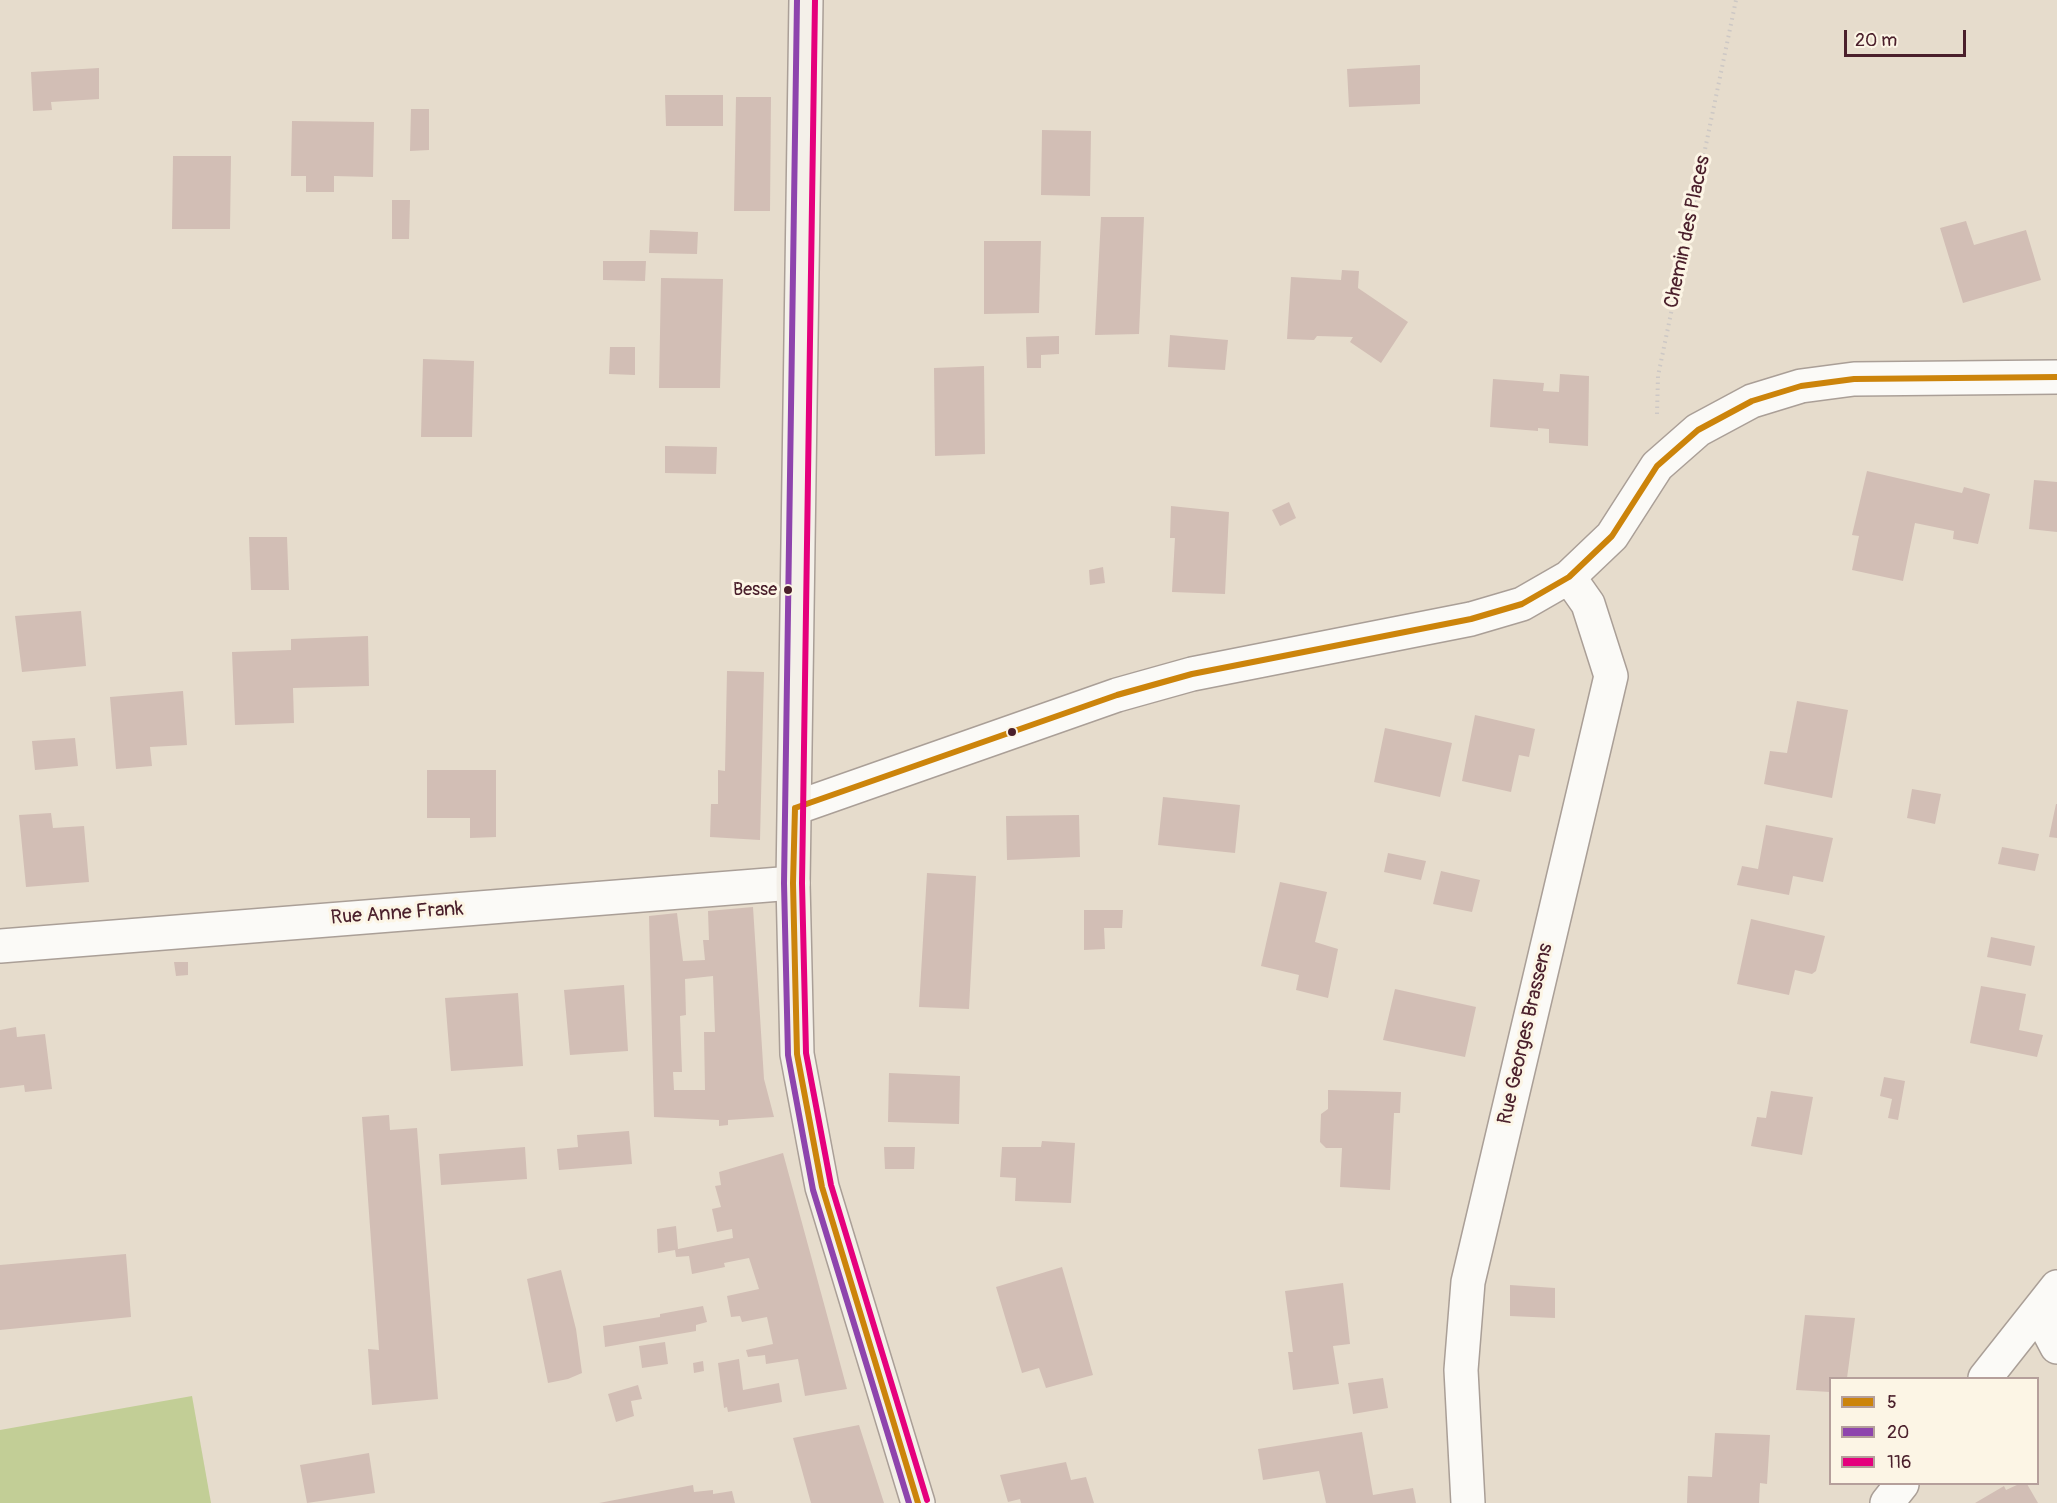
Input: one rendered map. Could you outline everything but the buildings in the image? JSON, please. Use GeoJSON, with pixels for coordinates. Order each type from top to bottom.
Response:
{"type":"FeatureCollection","features":[{"type":"Feature","properties":{"kind":"main road"},"geometry":{"type":"LineString","coordinates":[[806,0],[793,883],[797,1054],[820,1176],[918,1503]]}},
{"type":"Feature","properties":{"kind":"street"},"geometry":{"type":"LineString","coordinates":[[795,808],[1117,695],[1192,675],[1471,619],[1522,604],[1569,577],[1612,536],[1657,466],[1698,430],[1752,401],[1800,386],[1854,379],[2057,377]]}},
{"type":"Feature","properties":{"kind":"street","name":"Rue Georges Brassens"},"geometry":{"type":"LineString","coordinates":[[1468,1503],[1461,1370],[1468,1282],[1611,676],[1588,604],[1569,577]]}},
{"type":"Feature","properties":{"kind":"street","name":"Rue Anne Frank"},"geometry":{"type":"LineString","coordinates":[[0,946],[793,883]]}},
{"type":"Feature","properties":{"kind":"street"},"geometry":{"type":"LineString","coordinates":[[2048,1299],[2057,1347]]}},
{"type":"Feature","properties":{"kind":"street"},"geometry":{"type":"LineString","coordinates":[[1986,1377],[2048,1299]]}},
{"type":"Feature","properties":{"kind":"street"},"geometry":{"type":"LineString","coordinates":[[1887,1503],[1901,1485]]}},
{"type":"Feature","properties":{"kind":"path","name":"Chemin des Places"},"geometry":{"type":"LineString","coordinates":[[1657,466],[1658,376],[1736,0]]}},
{"type":"Feature","properties":{"kind":"green space"},"geometry":{"type":"Polygon","coordinates":[[[192,1396],[211,1503],[0,1503],[0,1430],[192,1396]]]}},
{"type":"Feature","properties":{"kind":"transit line","name":"20"},"geometry":{"type":"LineString","coordinates":[[797,0],[784,883],[788,1055],[813,1190],[909,1503]]}},
{"type":"Feature","properties":{"kind":"transit line","name":"116"},"geometry":{"type":"LineString","coordinates":[[815,0],[802,883],[806,1053],[831,1185],[927,1500]]}},
{"type":"Feature","properties":{"kind":"transit line","name":"5"},"geometry":{"type":"LineString","coordinates":[[795,808],[1117,695],[1192,674],[1471,619],[1522,604],[1569,577],[1612,536],[1657,466],[1698,430],[1752,401],[1801,386],[1854,379],[2057,377]]}},
{"type":"Feature","properties":{"kind":"transit line","name":"5"},"geometry":{"type":"LineString","coordinates":[[795,808],[793,883],[797,1054],[822,1187],[918,1503]]}},
{"type":"Feature","properties":{"kind":"place","name":"Besse"},"geometry":{"type":"Point","coordinates":[788,590]}}]}
